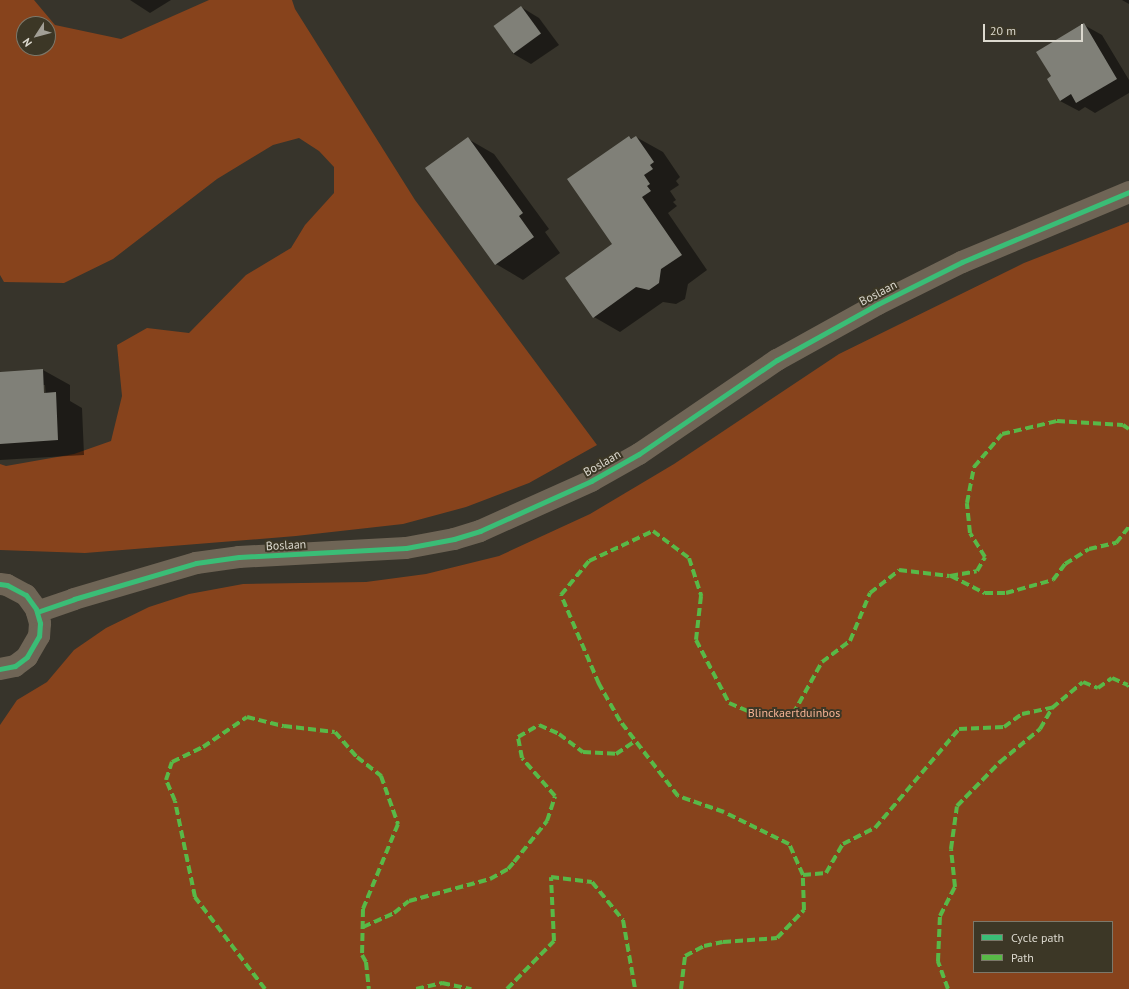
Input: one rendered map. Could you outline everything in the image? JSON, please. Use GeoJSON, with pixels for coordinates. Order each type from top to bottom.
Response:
{"type":"FeatureCollection","features":[{"type":"Feature","properties":{"kind":"street","name":"Boslaan"},"geometry":{"type":"LineString","coordinates":[[37,612],[74,599],[196,564],[239,557],[406,548],[454,540],[480,531],[542,506],[592,481],[639,454],[778,360],[878,304],[962,262],[1129,192]]}},
{"type":"Feature","properties":{"kind":"street"},"geometry":{"type":"LineString","coordinates":[[0,584],[7,585],[26,595],[37,612],[39,636],[34,649],[15,666],[0,669]]}},
{"type":"Feature","properties":{"kind":"green space"},"geometry":{"type":"Polygon","coordinates":[[[0,0],[34,0],[47,16],[16,16],[16,56],[56,56],[56,25],[121,39],[209,0],[292,0],[295,9],[415,200],[597,445],[529,483],[466,507],[403,524],[296,536],[85,553],[0,550],[0,464],[6,466],[74,454],[111,441],[122,396],[117,345],[147,328],[189,333],[246,275],[291,248],[305,225],[334,193],[334,167],[319,151],[299,138],[273,145],[217,179],[113,259],[64,283],[4,282],[0,275],[0,0]]]}},
{"type":"Feature","properties":{"kind":"green space","name":"Blinckaertduinbos"},"geometry":{"type":"Polygon","coordinates":[[[1129,222],[1129,989],[0,989],[0,725],[17,700],[47,682],[74,650],[106,628],[149,607],[189,594],[243,584],[366,582],[426,574],[499,556],[590,514],[674,464],[839,354],[1024,263],[1129,222]]]}},
{"type":"Feature","properties":{"kind":"building"},"geometry":{"type":"Polygon","coordinates":[[[521,6],[541,34],[513,53],[493,26],[521,6]]]}},
{"type":"Feature","properties":{"kind":"building"},"geometry":{"type":"Polygon","coordinates":[[[1084,23],[1117,79],[1076,103],[1071,94],[1060,101],[1047,79],[1051,76],[1036,52],[1084,23]]]}},
{"type":"Feature","properties":{"kind":"building"},"geometry":{"type":"Polygon","coordinates":[[[629,136],[631,139],[636,136],[654,162],[650,165],[653,169],[644,175],[650,184],[647,186],[651,191],[642,197],[682,255],[661,269],[659,283],[649,290],[636,287],[593,318],[565,278],[612,244],[567,179],[629,136]]]}},
{"type":"Feature","properties":{"kind":"building"},"geometry":{"type":"Polygon","coordinates":[[[468,137],[523,213],[519,216],[534,237],[495,265],[425,168],[468,137]]]}},
{"type":"Feature","properties":{"kind":"building"},"geometry":{"type":"Polygon","coordinates":[[[43,369],[44,393],[56,392],[58,440],[0,444],[0,372],[43,369]]]}},
{"type":"Feature","properties":{"kind":"marked path"},"geometry":{"type":"LineString","coordinates":[[681,989],[685,956],[704,946],[723,942],[777,938],[804,910],[803,875],[789,844],[724,812],[678,796],[620,721],[599,684],[561,595],[589,561],[653,531],[689,558],[701,596],[696,640],[729,703],[762,717],[793,714],[822,662],[850,641],[870,593],[899,570],[950,576],[977,571],[985,557],[970,533],[967,503],[974,467],[1002,434],[1057,421],[1123,425],[1129,429]]}},
{"type":"Feature","properties":{"kind":"marked path"},"geometry":{"type":"LineString","coordinates":[[951,576],[985,593],[1006,593],[1053,580],[1065,564],[1089,549],[1116,543],[1129,527]]}},
{"type":"Feature","properties":{"kind":"marked path"},"geometry":{"type":"LineString","coordinates":[[948,989],[938,961],[940,916],[955,887],[951,849],[957,806],[1000,762],[1040,729],[1052,708],[1083,682],[1098,688],[1112,678],[1128,685],[1129,687]]}},
{"type":"Feature","properties":{"kind":"marked path"},"geometry":{"type":"LineString","coordinates":[[803,875],[826,873],[843,844],[875,828],[959,729],[1004,727],[1022,714],[1054,707]]}},
{"type":"Feature","properties":{"kind":"marked path"},"geometry":{"type":"LineString","coordinates":[[265,989],[195,897],[175,801],[166,780],[172,762],[203,747],[247,717],[284,726],[335,732],[357,757],[381,776],[398,824],[363,909],[362,955],[366,962],[369,989]]}},
{"type":"Feature","properties":{"kind":"marked path"},"geometry":{"type":"LineString","coordinates":[[363,927],[394,913],[409,901],[490,879],[508,869],[514,862],[547,821],[555,796],[522,758],[518,737],[539,725],[559,734],[583,752],[616,754],[635,741]]}},
{"type":"Feature","properties":{"kind":"marked path"},"geometry":{"type":"LineString","coordinates":[[507,989],[554,941],[551,877],[592,882],[623,920],[635,989]]}},
{"type":"Feature","properties":{"kind":"marked path"},"geometry":{"type":"LineString","coordinates":[[416,989],[442,983],[471,989]]}},
{"type":"Feature","properties":{"kind":"cycle path"},"geometry":{"type":"LineString","coordinates":[[37,612],[74,599],[196,563],[239,557],[406,548],[454,539],[480,531],[591,481],[639,454],[777,360],[878,304],[962,262],[1129,192]]}},
{"type":"Feature","properties":{"kind":"cycle path"},"geometry":{"type":"LineString","coordinates":[[0,584],[7,585],[26,595],[36,609],[40,623],[39,636],[27,657],[15,666],[0,669]]}}]}
